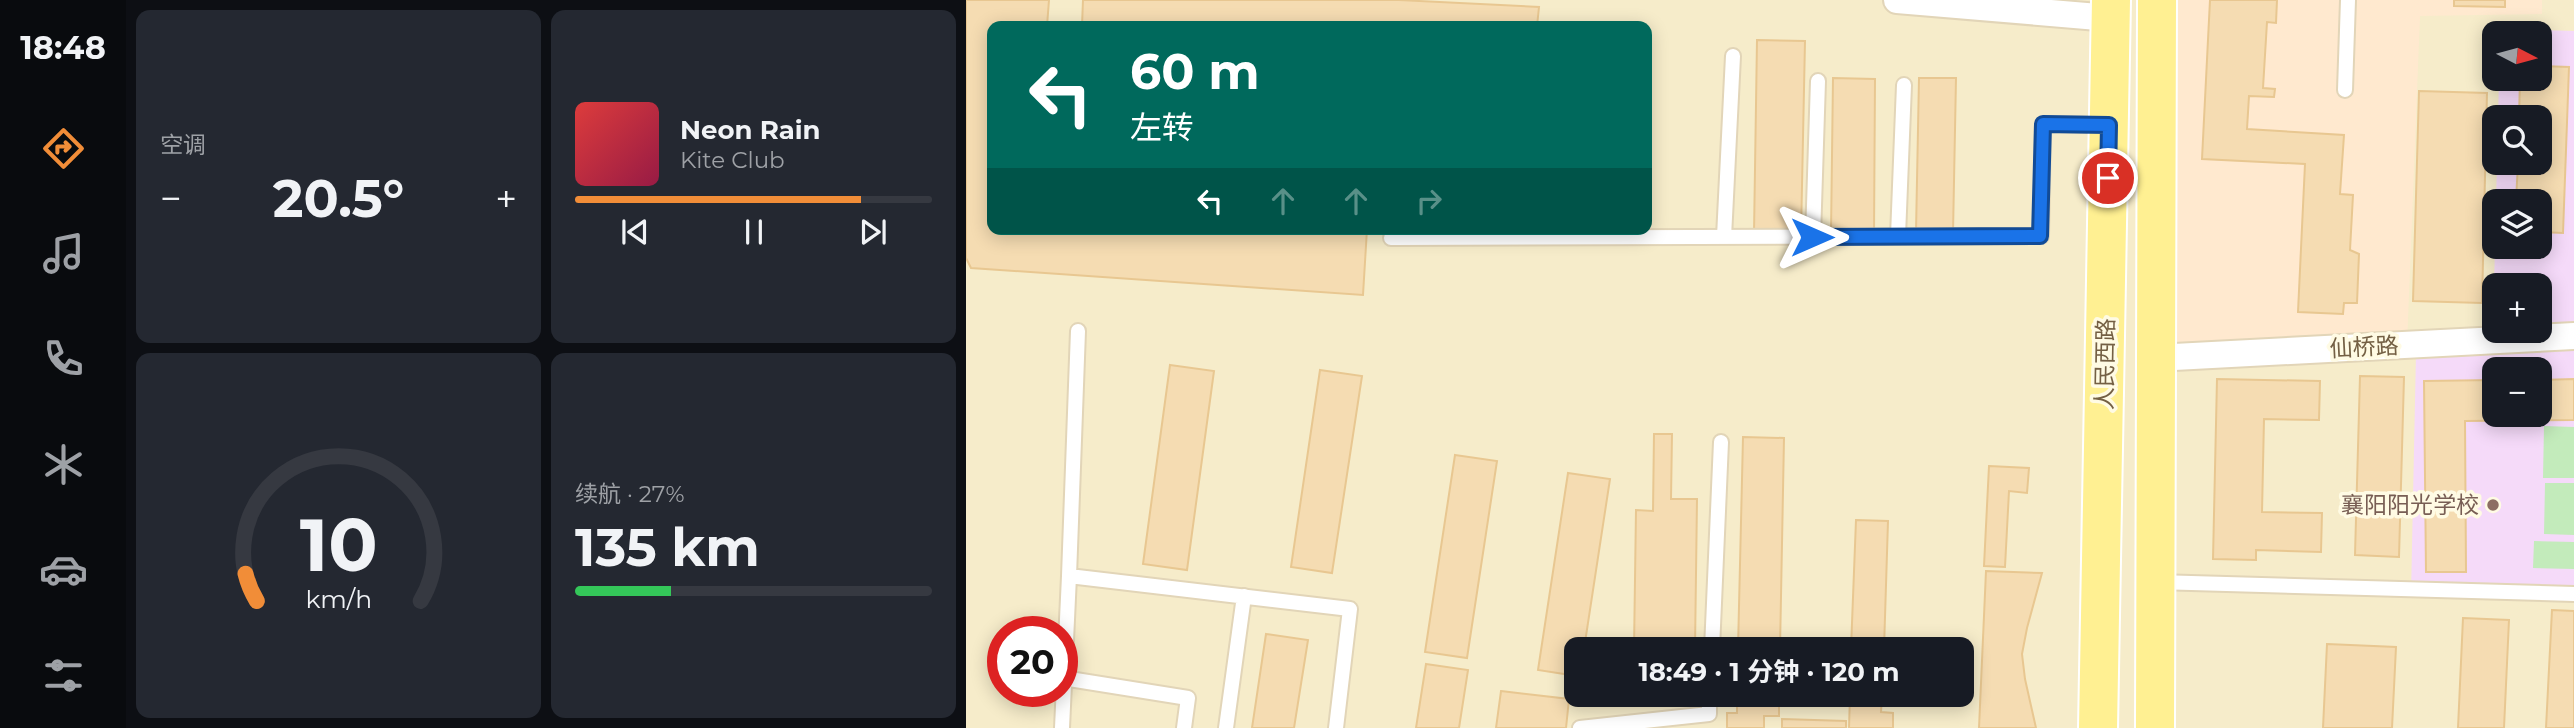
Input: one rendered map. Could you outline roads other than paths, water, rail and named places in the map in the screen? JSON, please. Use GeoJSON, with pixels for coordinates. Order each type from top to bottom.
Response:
{"type":"FeatureCollection","features":[{"type":"Feature","properties":{"kind":"main road"},"geometry":{"type":"LineString","coordinates":[[2155,728],[2157,0]]}},
{"type":"Feature","properties":{"kind":"main road","name":"人民西路"},"geometry":{"type":"LineString","coordinates":[[2098,728],[2110,9]]}},
{"type":"Feature","properties":{"kind":"street"},"geometry":{"type":"LineString","coordinates":[[1897,0],[2110,9]]}},
{"type":"Feature","properties":{"kind":"street","name":"仙桥路"},"geometry":{"type":"LineString","coordinates":[[2155,358],[2574,336]]}},
{"type":"Feature","properties":{"kind":"lane"},"geometry":{"type":"LineString","coordinates":[[2345,90],[2348,0]]}},
{"type":"Feature","properties":{"kind":"lane"},"geometry":{"type":"LineString","coordinates":[[1724,237],[1733,55]]}},
{"type":"Feature","properties":{"kind":"lane"},"geometry":{"type":"LineString","coordinates":[[1812,237],[1818,80]]}},
{"type":"Feature","properties":{"kind":"lane"},"geometry":{"type":"LineString","coordinates":[[1898,236],[1905,85]]}},
{"type":"Feature","properties":{"kind":"lane"},"geometry":{"type":"LineString","coordinates":[[1391,238],[2040,236],[2043,124],[2109,125]]}},
{"type":"Feature","properties":{"kind":"lane"},"geometry":{"type":"LineString","coordinates":[[1067,616],[1078,331]]}},
{"type":"Feature","properties":{"kind":"lane"},"geometry":{"type":"LineString","coordinates":[[1713,637],[1721,442]]}},
{"type":"Feature","properties":{"kind":"lane"},"geometry":{"type":"LineString","coordinates":[[1069,576],[1349,609],[1336,728]]}},
{"type":"Feature","properties":{"kind":"lane"},"geometry":{"type":"LineString","coordinates":[[2155,582],[2574,594]]}},
{"type":"Feature","properties":{"kind":"lane"},"geometry":{"type":"LineString","coordinates":[[1226,728],[1244,596]]}},
{"type":"Feature","properties":{"kind":"lane"},"geometry":{"type":"LineString","coordinates":[[1078,680],[1188,698],[1184,728]]}},
{"type":"Feature","properties":{"kind":"lane"},"geometry":{"type":"LineString","coordinates":[[1062,707],[1062,728]]}},
{"type":"Feature","properties":{"kind":"lane"},"geometry":{"type":"LineString","coordinates":[[1580,728],[1709,714],[1709,707]]}},
{"type":"Feature","properties":{"kind":"place","name":"襄阳阳光学校"},"geometry":{"type":"Point","coordinates":[2493,505]}}]}
